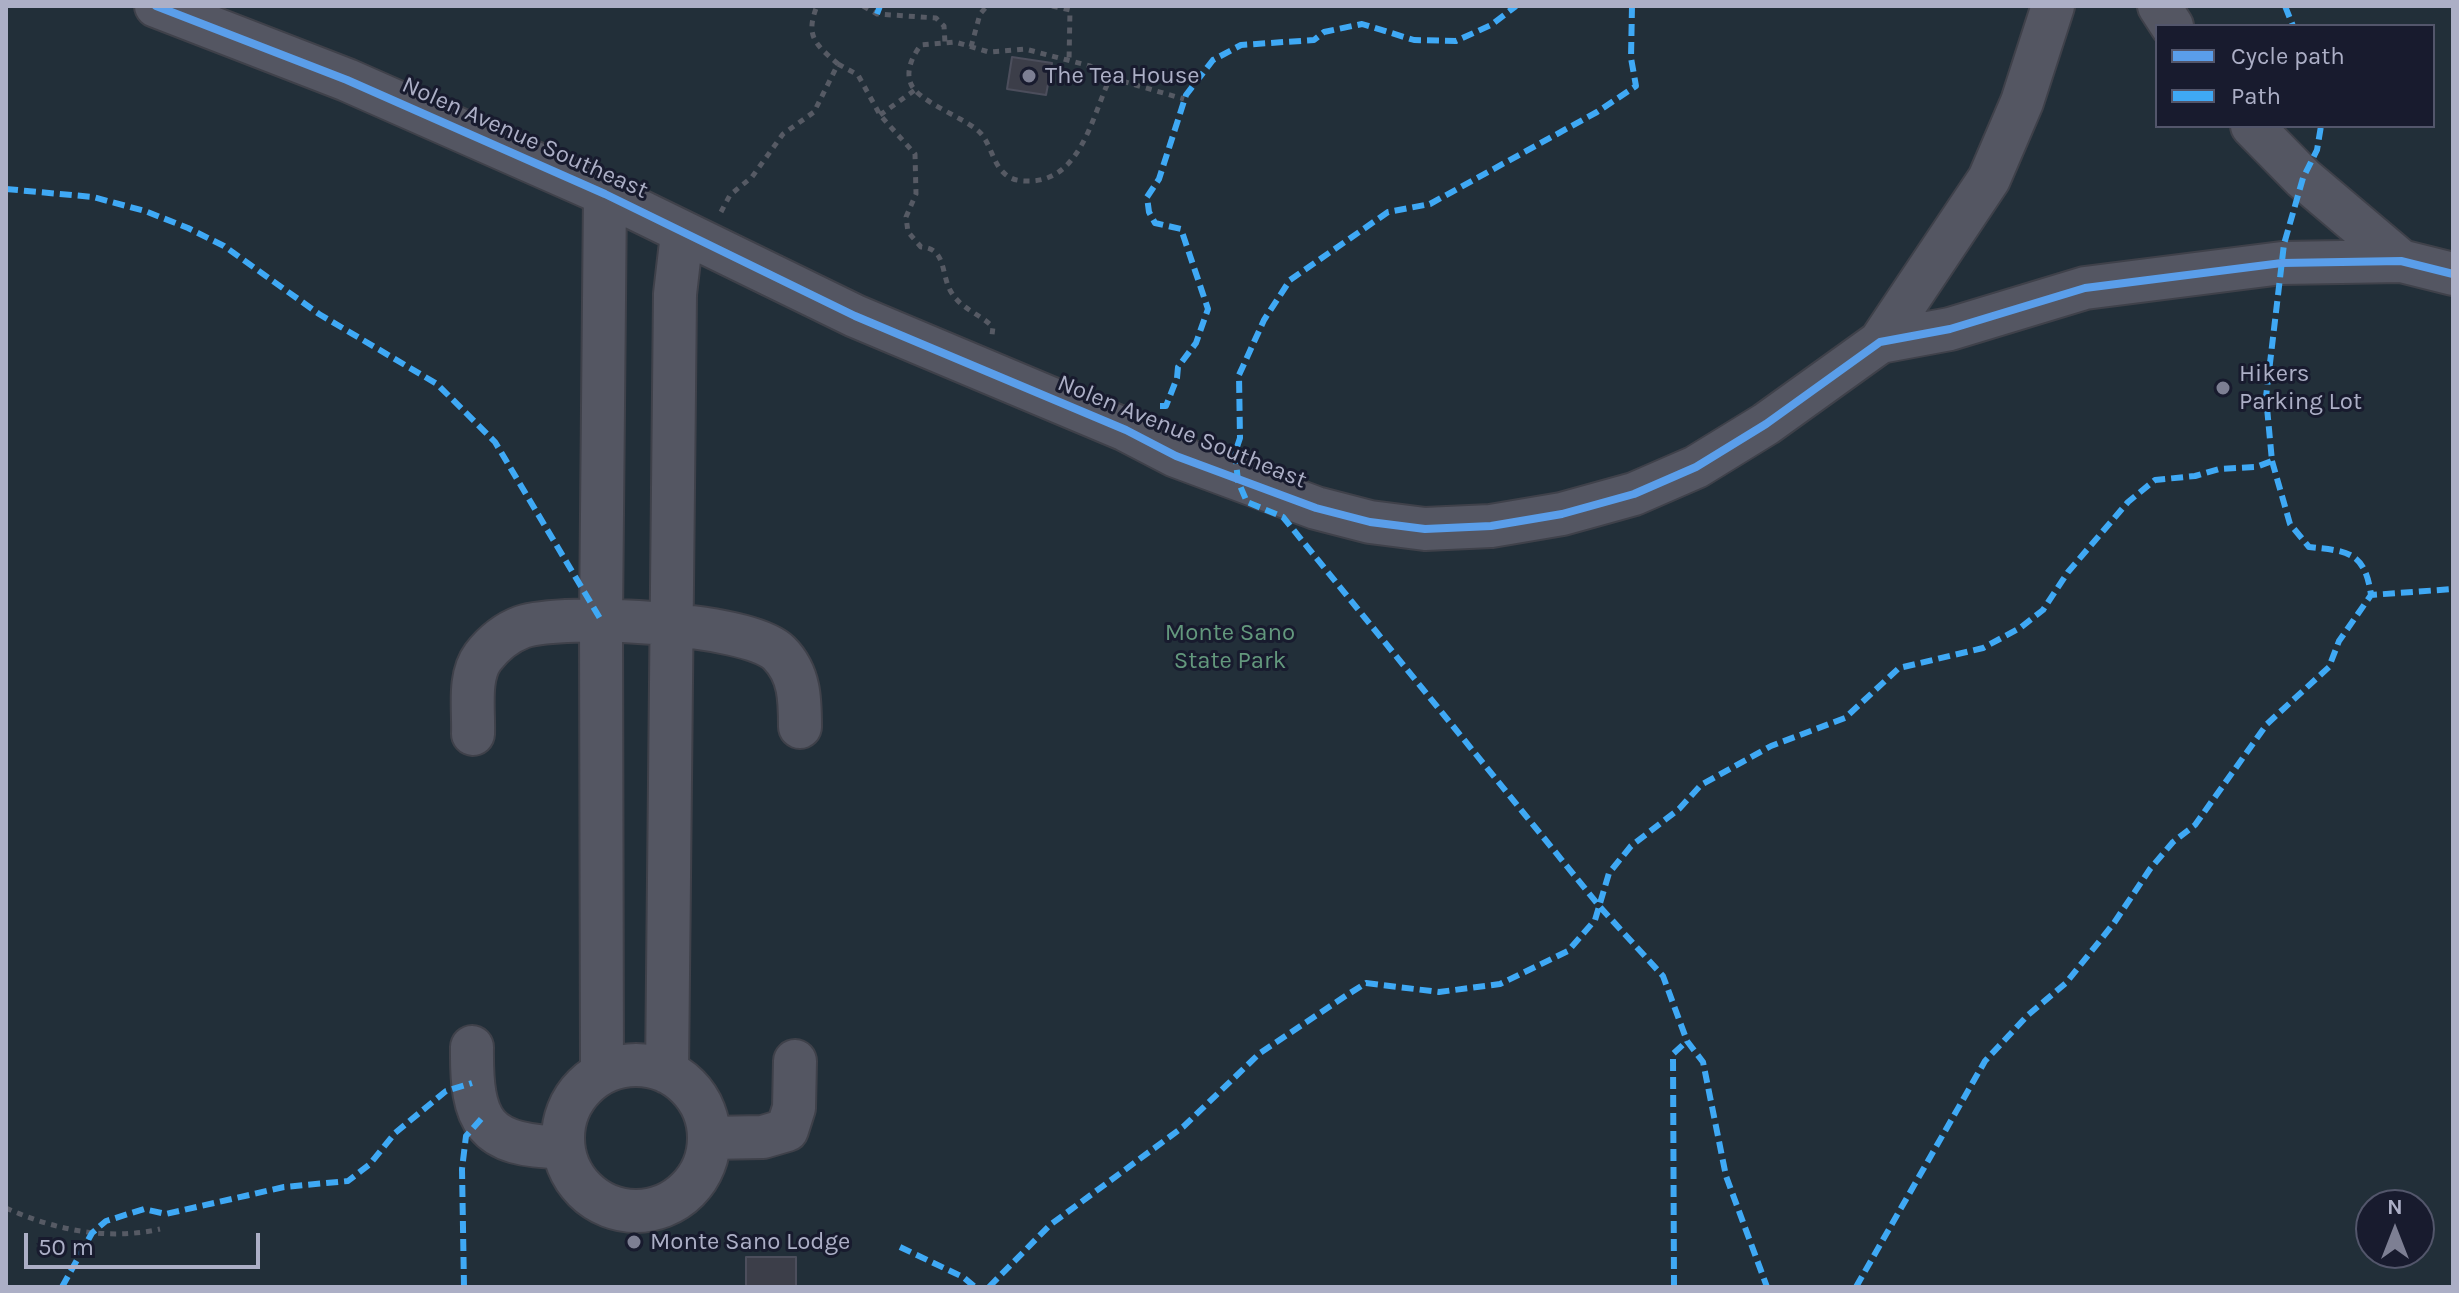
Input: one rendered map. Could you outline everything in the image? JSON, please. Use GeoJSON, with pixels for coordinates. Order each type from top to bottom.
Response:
{"type":"FeatureCollection","features":[{"type":"Feature","properties":{"kind":"street","name":"Nolen Avenue Southeast"},"geometry":{"type":"LineString","coordinates":[[156,6],[347,80],[605,194],[695,240],[962,363],[1238,481],[1357,519],[1425,529],[1491,526],[1548,516],[1634,494],[1696,467],[1719,453],[1827,382],[1880,342],[1989,179],[2022,102],[2053,6]]}},
{"type":"Feature","properties":{"kind":"street"},"geometry":{"type":"LineString","coordinates":[[2159,6],[2171,24]]}},
{"type":"Feature","properties":{"kind":"street"},"geometry":{"type":"LineString","coordinates":[[2254,128],[2303,178],[2401,261]]}},
{"type":"Feature","properties":{"kind":"street"},"geometry":{"type":"LineString","coordinates":[[602,1073],[601,620],[605,194]]}},
{"type":"Feature","properties":{"kind":"street"},"geometry":{"type":"LineString","coordinates":[[667,1072],[675,294],[695,240]]}},
{"type":"Feature","properties":{"kind":"street","name":"Nolen Avenue Southeast"},"geometry":{"type":"LineString","coordinates":[[1880,342],[1950,329],[2085,288],[2166,275],[2282,263],[2401,261],[2453,274]]}},
{"type":"Feature","properties":{"kind":"street"},"geometry":{"type":"LineString","coordinates":[[473,734],[474,675],[478,664],[497,642],[522,627],[601,620],[723,632],[778,651],[792,670],[800,691],[800,727]]}},
{"type":"Feature","properties":{"kind":"street"},"geometry":{"type":"LineString","coordinates":[[472,1047],[472,1093],[477,1113],[486,1124],[524,1145],[563,1147]]}},
{"type":"Feature","properties":{"kind":"street"},"geometry":{"type":"LineString","coordinates":[[710,1138],[763,1137],[787,1130],[794,1108],[795,1061]]}},
{"type":"Feature","properties":{"kind":"street"},"geometry":{"type":"LineString","coordinates":[[634,1065],[667,1072],[696,1096],[707,1117],[710,1138],[706,1163],[691,1188],[670,1203],[642,1211],[612,1208],[587,1192],[569,1169],[563,1147],[569,1110],[583,1088],[602,1073],[634,1065]]}},
{"type":"Feature","properties":{"kind":"path"},"geometry":{"type":"LineString","coordinates":[[817,6],[810,24],[811,34],[838,64],[858,75],[880,115],[915,154],[916,194],[906,217],[908,232],[921,247],[930,247],[940,255],[951,294],[963,307],[993,327],[992,340],[962,363]]}},
{"type":"Feature","properties":{"kind":"path"},"geometry":{"type":"LineString","coordinates":[[863,6],[877,14],[936,18],[944,26],[945,43]]}},
{"type":"Feature","properties":{"kind":"path"},"geometry":{"type":"LineString","coordinates":[[971,47],[980,14],[987,6]]}},
{"type":"Feature","properties":{"kind":"path"},"geometry":{"type":"LineString","coordinates":[[1052,6],[1070,10],[1069,62]]}},
{"type":"Feature","properties":{"kind":"path"},"geometry":{"type":"LineString","coordinates":[[1107,85],[1101,72],[1025,49],[989,52],[945,43],[921,45],[913,55],[910,84],[983,134],[1004,173],[1016,181],[1038,181],[1057,173],[1077,153],[1107,85],[1115,79],[1184,99]]}},
{"type":"Feature","properties":{"kind":"path"},"geometry":{"type":"LineString","coordinates":[[695,240],[730,195],[752,177],[783,134],[814,112],[838,64]]}},
{"type":"Feature","properties":{"kind":"path"},"geometry":{"type":"LineString","coordinates":[[880,115],[915,90]]}},
{"type":"Feature","properties":{"kind":"path"},"geometry":{"type":"LineString","coordinates":[[6,1208],[40,1222],[90,1233],[117,1235],[160,1229]]}},
{"type":"Feature","properties":{"kind":"green space","name":"Monte Sano State Park"},"geometry":{"type":"Polygon","coordinates":[[[6,6],[2453,6],[2453,1287],[6,1287],[6,6]]]}},
{"type":"Feature","properties":{"kind":"building","name":"The Tea House"},"geometry":{"type":"Polygon","coordinates":[[[1012,57],[1052,63],[1046,95],[1007,89],[1012,57]]]}},
{"type":"Feature","properties":{"kind":"building"},"geometry":{"type":"Polygon","coordinates":[[[746,1257],[796,1257],[796,1287],[746,1287],[746,1257]]]}},
{"type":"Feature","properties":{"kind":"marked path"},"geometry":{"type":"LineString","coordinates":[[877,14],[880,6]]}},
{"type":"Feature","properties":{"kind":"marked path"},"geometry":{"type":"LineString","coordinates":[[1160,406],[1166,406],[1178,367],[1196,343],[1208,309],[1181,229],[1155,223],[1149,212],[1147,197],[1159,179],[1186,95],[1213,60],[1241,45],[1314,40],[1324,32],[1362,24],[1414,40],[1456,41],[1491,25],[1516,6]]}},
{"type":"Feature","properties":{"kind":"marked path"},"geometry":{"type":"LineString","coordinates":[[1632,6],[1631,58],[1636,86],[1597,112],[1430,204],[1388,212],[1290,280],[1264,320],[1239,375],[1240,438],[1235,453],[1238,481],[1247,502],[1283,517],[1600,907],[1663,976],[1687,1041],[1703,1062],[1726,1176],[1767,1287]]}},
{"type":"Feature","properties":{"kind":"marked path"},"geometry":{"type":"LineString","coordinates":[[2285,6],[2292,24]]}},
{"type":"Feature","properties":{"kind":"marked path"},"geometry":{"type":"LineString","coordinates":[[989,1287],[1050,1225],[1183,1127],[1260,1053],[1347,995],[1366,983],[1439,992],[1500,984],[1568,951],[1595,920],[1609,873],[1631,846],[1679,809],[1701,785],[1771,746],[1845,718],[1899,668],[1983,648],[2020,628],[2043,610],[2068,572],[2128,502],[2155,480],[2195,476],[2219,469],[2256,467],[2272,461],[2266,397],[2284,244],[2303,178],[2317,150],[2321,128]]}},
{"type":"Feature","properties":{"kind":"marked path"},"geometry":{"type":"LineString","coordinates":[[6,189],[93,197],[145,211],[188,228],[224,246],[319,314],[437,384],[495,442],[601,620]]}},
{"type":"Feature","properties":{"kind":"marked path"},"geometry":{"type":"LineString","coordinates":[[2272,461],[2290,524],[2309,547],[2344,552],[2359,562],[2371,595]]}},
{"type":"Feature","properties":{"kind":"marked path"},"geometry":{"type":"LineString","coordinates":[[1856,1287],[1985,1061],[2028,1015],[2066,983],[2114,923],[2150,869],[2173,842],[2195,825],[2267,724],[2329,667],[2339,641],[2371,595],[2453,589]]}},
{"type":"Feature","properties":{"kind":"marked path"},"geometry":{"type":"LineString","coordinates":[[1674,1287],[1673,1054],[1687,1041]]}},
{"type":"Feature","properties":{"kind":"marked path"},"geometry":{"type":"LineString","coordinates":[[62,1287],[92,1233],[106,1221],[144,1209],[166,1214],[284,1187],[348,1181],[370,1164],[395,1133],[446,1091],[472,1083]]}},
{"type":"Feature","properties":{"kind":"marked path"},"geometry":{"type":"LineString","coordinates":[[464,1287],[462,1169],[466,1136],[482,1118]]}},
{"type":"Feature","properties":{"kind":"marked path"},"geometry":{"type":"LineString","coordinates":[[900,1247],[963,1277],[975,1287]]}},
{"type":"Feature","properties":{"kind":"cycle path"},"geometry":{"type":"LineString","coordinates":[[156,6],[347,80],[605,194],[855,316],[1126,430],[1176,456],[1316,508],[1370,522],[1425,529],[1491,526],[1562,514],[1634,494],[1696,467],[1766,424],[1880,342],[1950,329],[2085,288],[2282,263],[2401,261],[2453,274]]}},
{"type":"Feature","properties":{"kind":"place","name":"The Tea House"},"geometry":{"type":"Point","coordinates":[1029,76]}},
{"type":"Feature","properties":{"kind":"place","name":"Hikers Parking Lot"},"geometry":{"type":"Point","coordinates":[2223,388]}},
{"type":"Feature","properties":{"kind":"place","name":"Monte Sano Lodge"},"geometry":{"type":"Point","coordinates":[634,1242]}}]}
